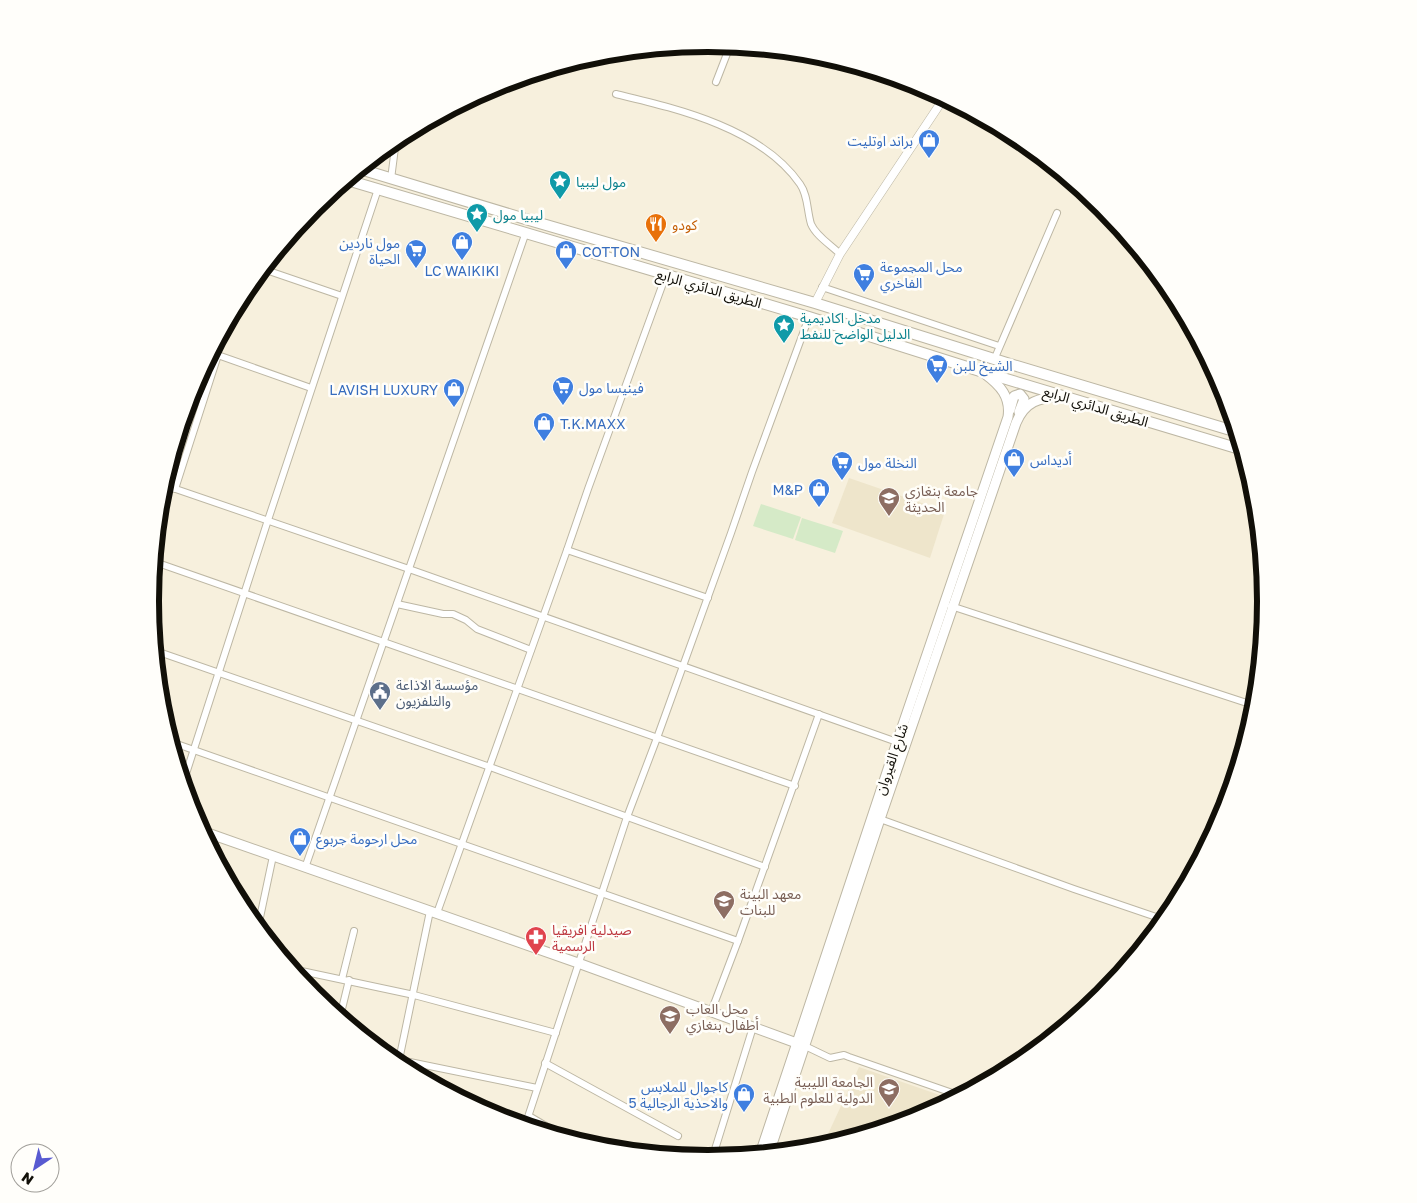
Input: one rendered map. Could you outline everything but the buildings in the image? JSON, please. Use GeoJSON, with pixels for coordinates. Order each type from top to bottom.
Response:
{"type":"FeatureCollection","features":[{"type":"Feature","properties":{"kind":"main road","name":"الطريق الدائري الرابع"},"geometry":{"type":"LineString","coordinates":[[368,171],[815,303],[994,360],[1230,430]]}},
{"type":"Feature","properties":{"kind":"main road","name":"الطريق الدائري الرابع"},"geometry":{"type":"LineString","coordinates":[[355,182],[809,317],[1235,448]]}},
{"type":"Feature","properties":{"kind":"main road"},"geometry":{"type":"LineString","coordinates":[[983,372],[997,383],[1003,391],[1008,413]]}},
{"type":"Feature","properties":{"kind":"main road","name":"شارع القيروان"},"geometry":{"type":"LineString","coordinates":[[762,1147],[801,1045],[880,820],[949,606],[1008,413],[1014,396],[1022,395],[1024,401],[949,606],[897,742],[801,1045],[771,1147]]}},
{"type":"Feature","properties":{"kind":"main road","name":"شارع القيروان"},"geometry":{"type":"LineString","coordinates":[[1017,419],[1034,401],[1042,398],[1066,396]]}},
{"type":"Feature","properties":{"kind":"main road"},"geometry":{"type":"LineString","coordinates":[[211,834],[578,963],[801,1045]]}},
{"type":"Feature","properties":{"kind":"street"},"geometry":{"type":"LineString","coordinates":[[716,82],[727,53]]}},
{"type":"Feature","properties":{"kind":"street"},"geometry":{"type":"LineString","coordinates":[[616,94],[651,102],[700,118],[731,130],[758,144],[790,172],[801,186],[814,229],[840,254]]}},
{"type":"Feature","properties":{"kind":"street"},"geometry":{"type":"LineString","coordinates":[[815,303],[840,254],[940,104]]}},
{"type":"Feature","properties":{"kind":"street"},"geometry":{"type":"LineString","coordinates":[[391,178],[395,151]]}},
{"type":"Feature","properties":{"kind":"street"},"geometry":{"type":"LineString","coordinates":[[187,772],[378,189]]}},
{"type":"Feature","properties":{"kind":"street"},"geometry":{"type":"LineString","coordinates":[[994,360],[1057,213]]}},
{"type":"Feature","properties":{"kind":"street"},"geometry":{"type":"LineString","coordinates":[[305,868],[526,232]]}},
{"type":"Feature","properties":{"kind":"street"},"geometry":{"type":"LineString","coordinates":[[270,271],[342,296]]}},
{"type":"Feature","properties":{"kind":"street"},"geometry":{"type":"LineString","coordinates":[[400,1056],[434,912],[490,767],[666,276]]}},
{"type":"Feature","properties":{"kind":"street"},"geometry":{"type":"LineString","coordinates":[[822,287],[999,346]]}},
{"type":"Feature","properties":{"kind":"street"},"geometry":{"type":"LineString","coordinates":[[527,1119],[627,817],[809,317]]}},
{"type":"Feature","properties":{"kind":"street"},"geometry":{"type":"LineString","coordinates":[[218,355],[312,388]]}},
{"type":"Feature","properties":{"kind":"street"},"geometry":{"type":"LineString","coordinates":[[175,489],[209,373]]}},
{"type":"Feature","properties":{"kind":"street"},"geometry":{"type":"LineString","coordinates":[[171,488],[409,569],[897,742]]}},
{"type":"Feature","properties":{"kind":"street"},"geometry":{"type":"LineString","coordinates":[[567,550],[708,598]]}},
{"type":"Feature","properties":{"kind":"street"},"geometry":{"type":"LineString","coordinates":[[161,564],[795,786]]}},
{"type":"Feature","properties":{"kind":"street"},"geometry":{"type":"LineString","coordinates":[[397,604],[443,614],[453,614],[466,620],[477,629],[531,650]]}},
{"type":"Feature","properties":{"kind":"street"},"geometry":{"type":"LineString","coordinates":[[949,606],[1248,703]]}},
{"type":"Feature","properties":{"kind":"street"},"geometry":{"type":"LineString","coordinates":[[162,653],[490,767],[765,867]]}},
{"type":"Feature","properties":{"kind":"street"},"geometry":{"type":"LineString","coordinates":[[711,1012],[795,786],[819,714]]}},
{"type":"Feature","properties":{"kind":"street"},"geometry":{"type":"LineString","coordinates":[[178,744],[330,796],[738,941]]}},
{"type":"Feature","properties":{"kind":"street"},"geometry":{"type":"LineString","coordinates":[[880,820],[1157,917]]}},
{"type":"Feature","properties":{"kind":"street"},"geometry":{"type":"LineString","coordinates":[[260,918],[273,856]]}},
{"type":"Feature","properties":{"kind":"street"},"geometry":{"type":"LineString","coordinates":[[341,1009],[354,931]]}},
{"type":"Feature","properties":{"kind":"street"},"geometry":{"type":"LineString","coordinates":[[303,971],[414,995],[556,1033]]}},
{"type":"Feature","properties":{"kind":"street"},"geometry":{"type":"LineString","coordinates":[[715,1150],[753,1027]]}},
{"type":"Feature","properties":{"kind":"street"},"geometry":{"type":"LineString","coordinates":[[801,1045],[830,1058],[847,1056],[953,1093]]}},
{"type":"Feature","properties":{"kind":"street"},"geometry":{"type":"LineString","coordinates":[[545,1063],[678,1136]]}},
{"type":"Feature","properties":{"kind":"street"},"geometry":{"type":"LineString","coordinates":[[414,1065],[537,1088]]}},
{"type":"Feature","properties":{"kind":"street"},"geometry":{"type":"LineString","coordinates":[[528,1116],[543,1124]]}},
{"type":"Feature","properties":{"kind":"shaded area","name":"جامعة بنغازي الحديثة"},"geometry":{"type":"Polygon","coordinates":[[[849,478],[945,511],[930,558],[832,523],[849,478]]]}},
{"type":"Feature","properties":{"kind":"shaded area","name":"الجامعة الليبية الدولية للعلوم الطبية"},"geometry":{"type":"Polygon","coordinates":[[[859,1067],[945,1097],[919,1109],[885,1121],[826,1138],[859,1067]]]}},
{"type":"Feature","properties":{"kind":"green space"},"geometry":{"type":"Polygon","coordinates":[[[761,504],[801,517],[793,539],[753,526],[761,504]]]}},
{"type":"Feature","properties":{"kind":"green space"},"geometry":{"type":"Polygon","coordinates":[[[802,518],[843,531],[835,553],[795,540],[802,518]]]}},
{"type":"Feature","properties":{"kind":"place","name":"براند اوتليت"},"geometry":{"type":"Point","coordinates":[929,159]}},
{"type":"Feature","properties":{"kind":"place","name":"مول ليبيا"},"geometry":{"type":"Point","coordinates":[560,200]}},
{"type":"Feature","properties":{"kind":"place","name":"ليبيا مول"},"geometry":{"type":"Point","coordinates":[477,233]}},
{"type":"Feature","properties":{"kind":"place","name":"كودو"},"geometry":{"type":"Point","coordinates":[656,243]}},
{"type":"Feature","properties":{"kind":"place","name":"LC WAIKIKI"},"geometry":{"type":"Point","coordinates":[462,261]}},
{"type":"Feature","properties":{"kind":"place","name":"مول ناردين الحياة"},"geometry":{"type":"Point","coordinates":[416,269]}},
{"type":"Feature","properties":{"kind":"place","name":"COTTON"},"geometry":{"type":"Point","coordinates":[566,270]}},
{"type":"Feature","properties":{"kind":"place","name":"محل المجموعة الفاخري"},"geometry":{"type":"Point","coordinates":[864,293]}},
{"type":"Feature","properties":{"kind":"place","name":"مدخل اكاديمية الدليل الواضح للنفط"},"geometry":{"type":"Point","coordinates":[784,344]}},
{"type":"Feature","properties":{"kind":"place","name":"الشيخ للبن"},"geometry":{"type":"Point","coordinates":[937,384]}},
{"type":"Feature","properties":{"kind":"place","name":"فينيسا مول"},"geometry":{"type":"Point","coordinates":[563,406]}},
{"type":"Feature","properties":{"kind":"place","name":"LAVISH LUXURY"},"geometry":{"type":"Point","coordinates":[454,408]}},
{"type":"Feature","properties":{"kind":"place","name":"T.K.MAXX"},"geometry":{"type":"Point","coordinates":[544,442]}},
{"type":"Feature","properties":{"kind":"place","name":"أديداس"},"geometry":{"type":"Point","coordinates":[1014,478]}},
{"type":"Feature","properties":{"kind":"place","name":"النخلة مول"},"geometry":{"type":"Point","coordinates":[842,481]}},
{"type":"Feature","properties":{"kind":"place","name":"M&P"},"geometry":{"type":"Point","coordinates":[819,508]}},
{"type":"Feature","properties":{"kind":"place","name":"جامعة بنغازي الحديثة"},"geometry":{"type":"Point","coordinates":[889,517]}},
{"type":"Feature","properties":{"kind":"place","name":"مؤسسة الاذاعة والتلفزيون"},"geometry":{"type":"Point","coordinates":[380,711]}},
{"type":"Feature","properties":{"kind":"place","name":"محل ارحومة جربوع"},"geometry":{"type":"Point","coordinates":[300,857]}},
{"type":"Feature","properties":{"kind":"place","name":"معهد البينة للبنات"},"geometry":{"type":"Point","coordinates":[724,920]}},
{"type":"Feature","properties":{"kind":"place","name":"صيدلية افريقيا الرسمية"},"geometry":{"type":"Point","coordinates":[536,956]}},
{"type":"Feature","properties":{"kind":"place","name":"محل العاب أطفال بنغازي"},"geometry":{"type":"Point","coordinates":[670,1035]}},
{"type":"Feature","properties":{"kind":"place","name":"الجامعة الليبية الدولية للعلوم الطبية"},"geometry":{"type":"Point","coordinates":[889,1108]}},
{"type":"Feature","properties":{"kind":"place","name":"كاجوال للملابس والاحذية الرجالية 5"},"geometry":{"type":"Point","coordinates":[744,1113]}}]}
